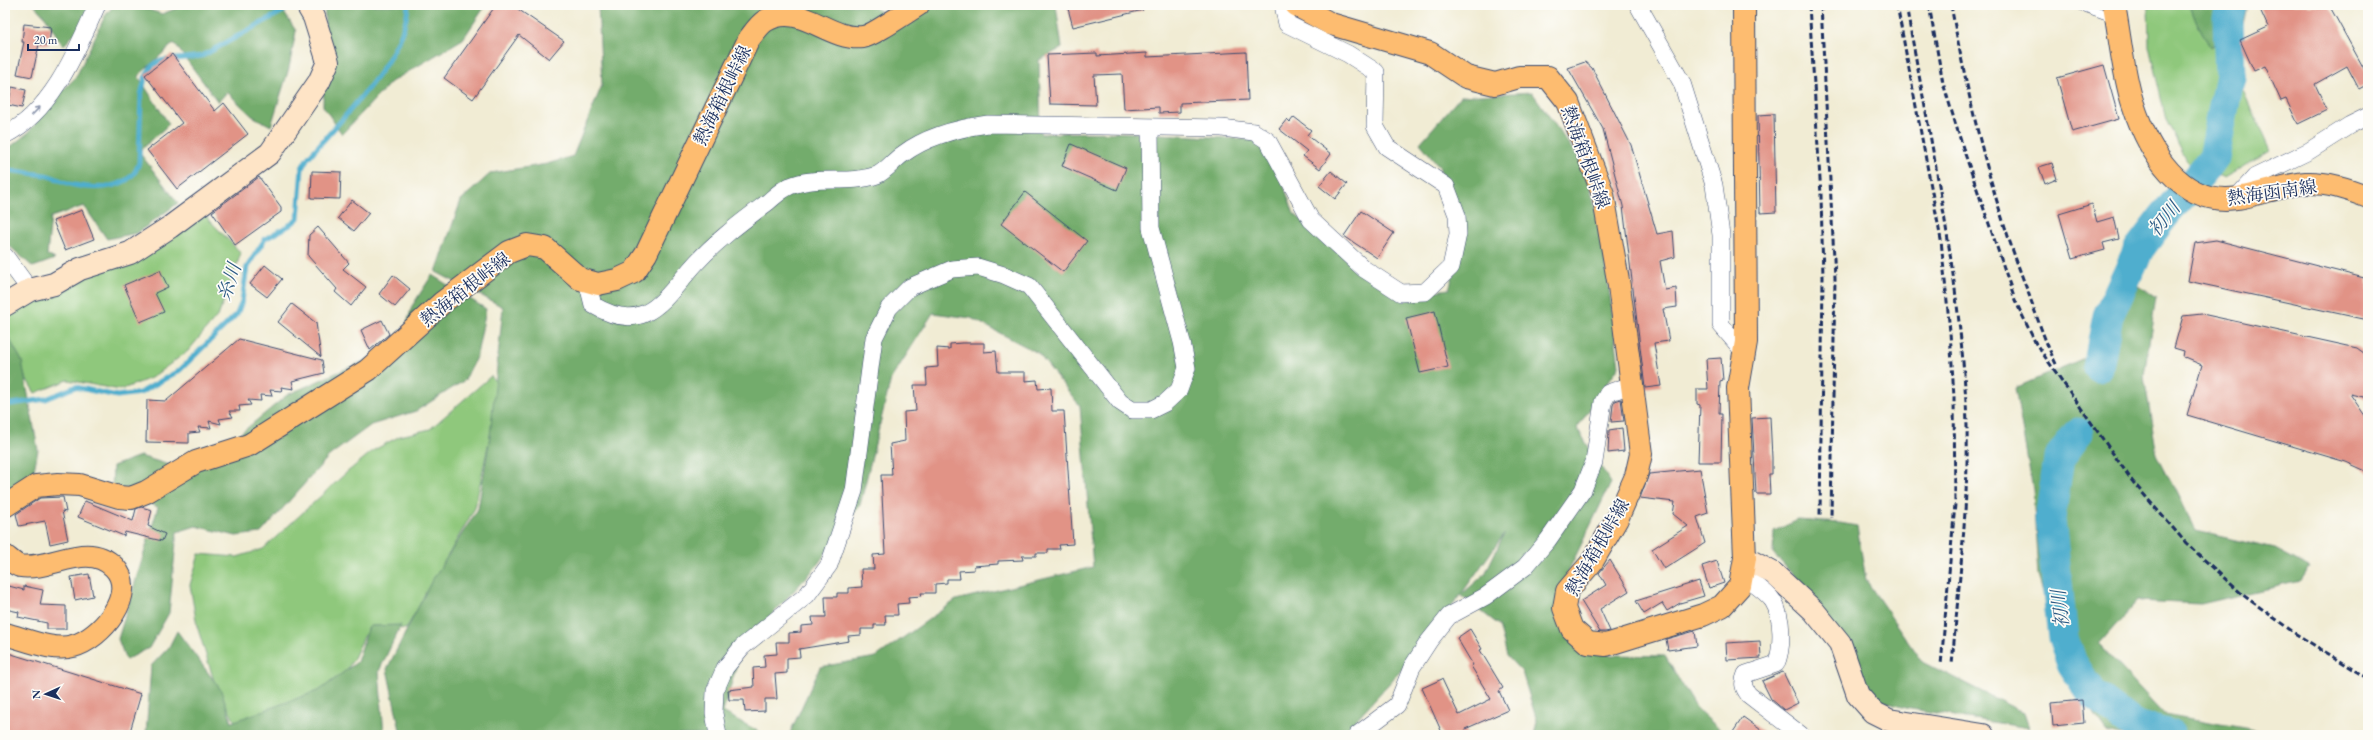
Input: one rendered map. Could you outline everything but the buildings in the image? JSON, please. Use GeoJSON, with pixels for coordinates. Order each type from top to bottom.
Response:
{"type":"FeatureCollection","features":[{"type":"Feature","properties":{"kind":"main road","name":"熱海箱根峠線"},"geometry":{"type":"LineString","coordinates":[[5,506],[36,486],[58,484],[80,485],[119,497],[131,498],[146,492],[196,462],[249,445],[368,370],[443,302],[509,252],[527,245],[545,248],[564,268],[580,279],[598,284],[617,280],[634,272],[646,254],[749,39],[764,21],[784,14],[803,16],[844,36],[864,37],[918,5]]}},
{"type":"Feature","properties":{"kind":"main road","name":"熱海箱根峠線"},"geometry":{"type":"LineString","coordinates":[[1296,5],[1332,24],[1430,53],[1466,77],[1495,84],[1519,77],[1548,77],[1568,102],[1603,194],[1619,286],[1641,454],[1636,476],[1616,519],[1592,562],[1567,591],[1564,608],[1572,629],[1588,643],[1606,645],[1704,615],[1722,606],[1740,586],[1743,567],[1738,388],[1746,342],[1744,5]]}},
{"type":"Feature","properties":{"kind":"main road","name":"熱海函南線"},"geometry":{"type":"LineString","coordinates":[[2115,12],[2132,102],[2141,126],[2171,175],[2201,196],[2214,199],[2236,198],[2306,183],[2329,185],[2368,197]]}},
{"type":"Feature","properties":{"kind":"main road"},"geometry":{"type":"LineString","coordinates":[[5,556],[19,566],[39,566],[79,555],[98,558],[113,567],[122,579],[121,599],[104,629],[93,638],[73,646],[58,648],[5,634]]}},
{"type":"Feature","properties":{"kind":"street"},"geometry":{"type":"LineString","coordinates":[[5,135],[26,122],[45,102],[77,51],[97,5]]}},
{"type":"Feature","properties":{"kind":"street"},"geometry":{"type":"LineString","coordinates":[[5,305],[30,290],[54,284],[80,270],[130,253],[170,227],[270,153],[319,82],[328,62],[314,17],[307,5]]}},
{"type":"Feature","properties":{"kind":"street"},"geometry":{"type":"LineString","coordinates":[[588,281],[593,304],[609,314],[626,318],[646,312],[668,298],[696,263],[731,230],[789,186],[815,180],[877,175],[903,153],[918,144],[960,128],[988,124],[1150,128],[1222,128],[1254,132],[1268,141],[1311,220],[1328,238],[1364,269],[1401,293],[1425,292],[1450,267],[1458,234],[1457,215],[1446,186],[1387,147],[1375,126],[1376,72],[1348,54],[1287,24],[1283,5]]}},
{"type":"Feature","properties":{"kind":"street"},"geometry":{"type":"LineString","coordinates":[[1638,5],[1682,83],[1712,178],[1721,234],[1721,325],[1744,352]]}},
{"type":"Feature","properties":{"kind":"street"},"geometry":{"type":"LineString","coordinates":[[2236,198],[2255,177],[2309,152],[2350,125],[2368,116]]}},
{"type":"Feature","properties":{"kind":"street"},"geometry":{"type":"LineString","coordinates":[[718,735],[714,713],[715,691],[725,668],[742,647],[807,595],[829,565],[854,491],[874,338],[889,308],[910,286],[952,269],[978,267],[1004,275],[1029,286],[1120,402],[1132,410],[1151,410],[1165,403],[1179,390],[1186,368],[1182,342],[1151,228],[1150,128]]}},
{"type":"Feature","properties":{"kind":"street"},"geometry":{"type":"LineString","coordinates":[[5,256],[30,290]]}},
{"type":"Feature","properties":{"kind":"street"},"geometry":{"type":"LineString","coordinates":[[1357,735],[1397,705],[1412,668],[1429,641],[1449,616],[1486,596],[1525,567],[1548,540],[1583,490],[1594,462],[1603,402],[1608,393],[1631,385]]}},
{"type":"Feature","properties":{"kind":"street"},"geometry":{"type":"LineString","coordinates":[[1743,567],[1773,602],[1782,638],[1780,654],[1776,664],[1746,674],[1743,680],[1744,688],[1748,696],[1802,735]]}},
{"type":"Feature","properties":{"kind":"street"},"geometry":{"type":"LineString","coordinates":[[1743,567],[1773,573],[1814,611],[1840,643],[1858,695],[1873,712],[1889,720],[1983,735]]}},
{"type":"Feature","properties":{"kind":"lane"},"geometry":{"type":"LineString","coordinates":[[2079,5],[2115,12]]}},
{"type":"Feature","properties":{"kind":"green space"},"geometry":{"type":"Polygon","coordinates":[[[34,5],[88,5],[85,22],[63,46],[46,18],[34,5]]]}},
{"type":"Feature","properties":{"kind":"green space"},"geometry":{"type":"Polygon","coordinates":[[[114,5],[134,5],[162,14],[185,5],[279,5],[296,31],[289,68],[271,126],[252,116],[227,92],[218,102],[174,43],[138,76],[169,124],[139,152],[178,203],[137,233],[107,239],[84,206],[51,217],[47,255],[55,259],[33,267],[5,242],[5,151],[29,132],[52,101],[76,77],[105,16],[114,5]]]}},
{"type":"Feature","properties":{"kind":"green space"},"geometry":{"type":"Polygon","coordinates":[[[325,5],[486,5],[463,39],[391,82],[342,134],[323,106],[325,5]]]}},
{"type":"Feature","properties":{"kind":"green space"},"geometry":{"type":"Polygon","coordinates":[[[598,5],[872,5],[883,15],[940,5],[1056,5],[1062,48],[1039,60],[1041,134],[1098,132],[1183,135],[1268,141],[1294,214],[1401,296],[1449,289],[1463,240],[1439,166],[1420,143],[1461,96],[1532,92],[1586,169],[1603,242],[1619,366],[1577,428],[1611,483],[1563,582],[1577,633],[1611,655],[1665,656],[1697,709],[1726,735],[1534,735],[1537,721],[1522,672],[1507,656],[1499,625],[1460,595],[1428,641],[1342,735],[789,735],[820,667],[876,657],[956,600],[1093,567],[1080,406],[1038,353],[971,318],[933,313],[891,379],[860,505],[815,568],[742,647],[723,712],[765,735],[401,735],[387,669],[431,582],[478,509],[490,436],[503,307],[436,272],[461,200],[491,173],[547,164],[573,156],[602,85],[598,5]],[[1504,534],[1462,594],[1485,574],[1504,534]]]}},
{"type":"Feature","properties":{"kind":"green space"},"geometry":{"type":"Polygon","coordinates":[[[2148,5],[2225,5],[2224,48],[2270,151],[2225,178],[2188,162],[2166,120],[2149,46],[2148,5]]]}},
{"type":"Feature","properties":{"kind":"green space"},"geometry":{"type":"Polygon","coordinates":[[[2190,5],[2247,5],[2243,24],[2210,47],[2197,23],[2190,5]]]}},
{"type":"Feature","properties":{"kind":"green space"},"geometry":{"type":"Polygon","coordinates":[[[193,203],[241,253],[219,314],[188,351],[151,378],[120,390],[68,380],[35,393],[5,345],[5,314],[37,302],[58,283],[93,275],[193,203]]]}},
{"type":"Feature","properties":{"kind":"green space"},"geometry":{"type":"Polygon","coordinates":[[[432,275],[486,309],[477,355],[465,380],[416,411],[371,425],[329,456],[261,533],[236,536],[196,526],[177,532],[169,613],[149,648],[126,660],[118,639],[158,507],[112,490],[113,466],[140,456],[176,467],[240,434],[287,395],[401,344],[412,306],[432,275]]]}},
{"type":"Feature","properties":{"kind":"green space"},"geometry":{"type":"Polygon","coordinates":[[[2139,286],[2156,297],[2144,376],[2157,455],[2196,531],[2275,549],[2309,567],[2300,581],[2201,604],[2137,601],[2099,644],[2164,714],[2284,735],[2119,735],[2106,732],[2072,684],[2038,576],[2033,490],[2015,388],[2096,353],[2139,286]]]}},
{"type":"Feature","properties":{"kind":"green space"},"geometry":{"type":"Polygon","coordinates":[[[5,331],[22,361],[38,450],[32,480],[5,500],[5,331]]]}},
{"type":"Feature","properties":{"kind":"green space"},"geometry":{"type":"Polygon","coordinates":[[[491,376],[500,388],[475,508],[406,629],[369,626],[353,660],[338,684],[237,726],[214,681],[197,626],[190,585],[199,554],[237,557],[263,549],[346,473],[374,450],[400,436],[430,429],[491,376]]]}},
{"type":"Feature","properties":{"kind":"green space"},"geometry":{"type":"Polygon","coordinates":[[[1798,520],[1840,523],[1857,526],[1866,580],[1921,661],[2024,713],[2029,728],[1905,708],[1882,701],[1867,686],[1803,586],[1773,553],[1774,531],[1798,520]]]}},
{"type":"Feature","properties":{"kind":"green space"},"geometry":{"type":"Polygon","coordinates":[[[401,625],[379,671],[384,735],[146,735],[151,666],[169,647],[177,631],[221,690],[232,722],[320,690],[357,662],[369,626],[401,625]]]}},
{"type":"Feature","properties":{"kind":"waterway"},"geometry":{"type":"LineString","coordinates":[[5,169],[45,175],[83,187],[113,186],[130,178],[139,162],[141,95],[145,78],[152,66],[159,61],[202,56],[294,5]]}},
{"type":"Feature","properties":{"kind":"waterway","name":"糸川"},"geometry":{"type":"LineString","coordinates":[[5,405],[46,399],[75,387],[117,396],[140,393],[180,370],[237,314],[242,301],[247,267],[265,239],[290,225],[298,218],[302,168],[307,159],[353,107],[384,67],[396,46],[404,25],[408,5]]}},
{"type":"Feature","properties":{"kind":"waterway","name":"初川"},"geometry":{"type":"LineString","coordinates":[[2230,78],[2228,18],[2231,5]]}},
{"type":"Feature","properties":{"kind":"waterway","name":"初川"},"geometry":{"type":"LineString","coordinates":[[2098,367],[2108,316],[2139,249],[2164,216],[2214,158],[2230,74]]}},
{"type":"Feature","properties":{"kind":"waterway","name":"初川"},"geometry":{"type":"LineString","coordinates":[[2078,433],[2059,458],[2050,519],[2063,637],[2072,663],[2092,694],[2133,725],[2170,735]]}},
{"type":"Feature","properties":{"kind":"railway"},"geometry":{"type":"LineString","coordinates":[[1809,5],[1821,195],[1823,277],[1820,515]]}},
{"type":"Feature","properties":{"kind":"railway"},"geometry":{"type":"LineString","coordinates":[[1821,5],[1835,278],[1831,518]]}},
{"type":"Feature","properties":{"kind":"railway"},"geometry":{"type":"LineString","coordinates":[[1897,5],[1941,240],[1950,332],[1954,397],[1955,504],[1941,665]]}},
{"type":"Feature","properties":{"kind":"railway"},"geometry":{"type":"LineString","coordinates":[[1906,5],[1950,252],[1957,302],[1966,402],[1966,501],[1952,665]]}},
{"type":"Feature","properties":{"kind":"railway"},"geometry":{"type":"LineString","coordinates":[[1929,5],[1943,83],[1963,148],[2015,300],[2036,344],[2133,482],[2186,543],[2243,595],[2296,634],[2368,678]]}},
{"type":"Feature","properties":{"kind":"railway"},"geometry":{"type":"LineString","coordinates":[[1951,5],[1974,115],[2003,222],[2045,339],[2057,366]]}}]}
